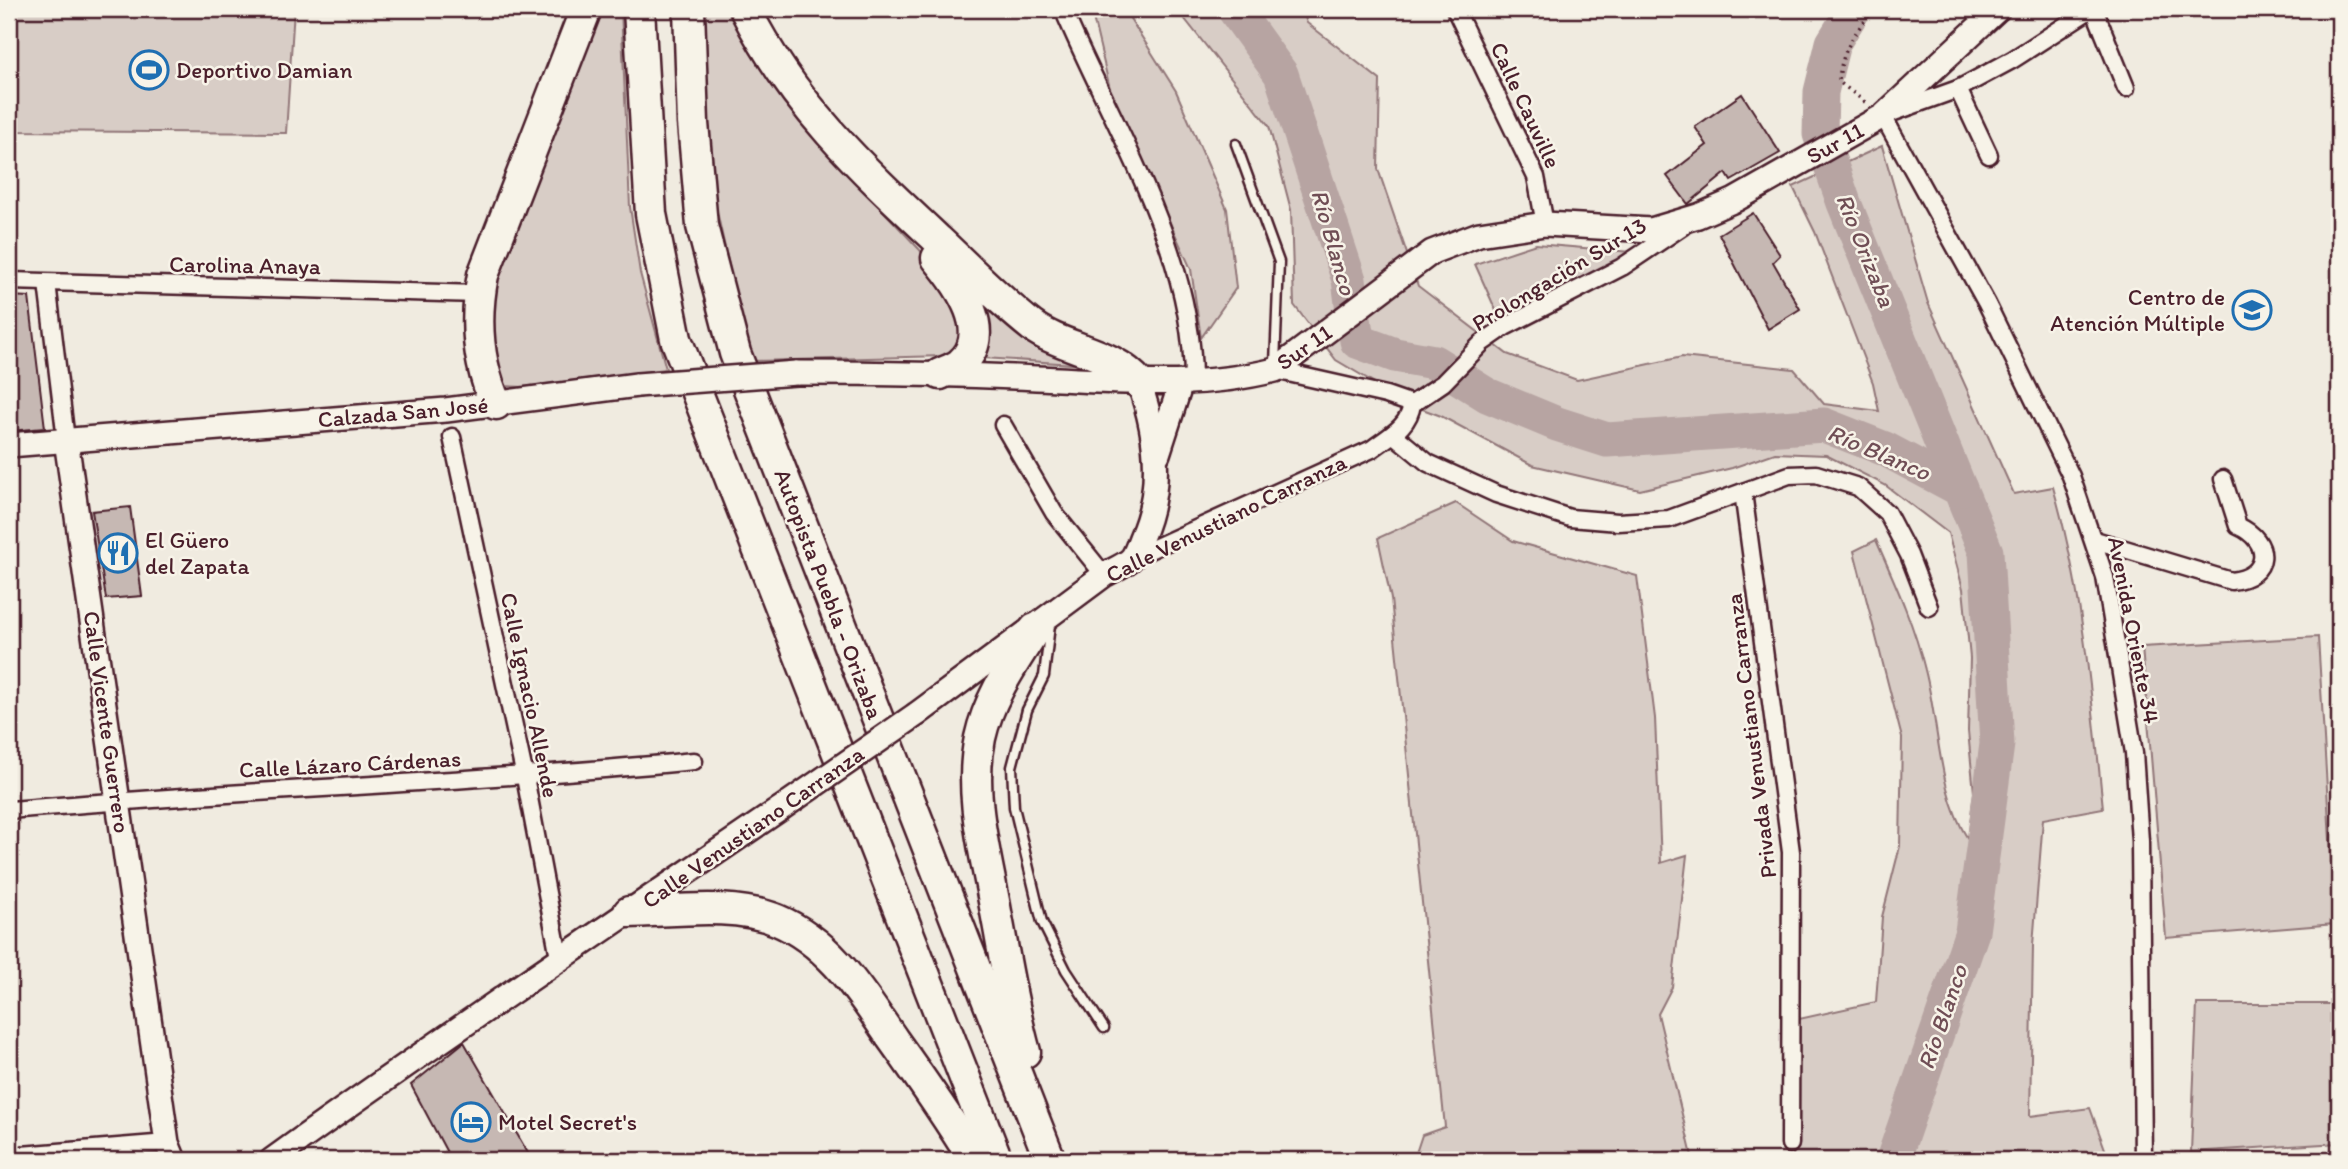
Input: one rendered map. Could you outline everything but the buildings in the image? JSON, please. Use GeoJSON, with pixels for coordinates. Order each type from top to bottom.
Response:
{"type":"FeatureCollection","features":[{"type":"Feature","properties":{"kind":"highway"},"geometry":{"type":"LineString","coordinates":[[496,404],[480,360],[479,294],[492,248],[586,9]]}},
{"type":"Feature","properties":{"kind":"highway"},"geometry":{"type":"LineString","coordinates":[[639,9],[651,214],[676,339],[997,1160]]}},
{"type":"Feature","properties":{"kind":"highway","name":"Autopista Puebla - Orizaba"},"geometry":{"type":"LineString","coordinates":[[689,9],[693,123],[702,226],[735,353],[1051,1160]]}},
{"type":"Feature","properties":{"kind":"highway"},"geometry":{"type":"LineString","coordinates":[[744,9],[768,54],[801,102],[954,279],[969,303],[975,320],[971,347],[960,364],[940,374]]}},
{"type":"Feature","properties":{"kind":"highway"},"geometry":{"type":"LineString","coordinates":[[851,159],[1035,328],[1123,367],[1139,383]]}},
{"type":"Feature","properties":{"kind":"highway"},"geometry":{"type":"LineString","coordinates":[[1043,622],[998,687],[981,735],[976,779],[985,850],[1016,1020],[1056,1160]]}},
{"type":"Feature","properties":{"kind":"highway"},"geometry":{"type":"LineString","coordinates":[[629,912],[731,911],[776,920],[798,931],[842,968],[945,1111],[974,1160]]}},
{"type":"Feature","properties":{"kind":"main road","name":"Sur 11"},"geometry":{"type":"LineString","coordinates":[[796,373],[940,374],[1187,383],[1250,376],[1275,370],[1432,252],[1501,228],[1545,224],[1651,230],[1698,216],[1735,200],[1882,117],[1998,9]]}},
{"type":"Feature","properties":{"kind":"main road","name":"Calzada San José"},"geometry":{"type":"LineString","coordinates":[[9,445],[496,404],[638,385],[796,373]]}},
{"type":"Feature","properties":{"kind":"main road"},"geometry":{"type":"LineString","coordinates":[[1132,558],[1146,527],[1154,494],[1156,461],[1154,434],[1139,383]]}},
{"type":"Feature","properties":{"kind":"main road"},"geometry":{"type":"LineString","coordinates":[[1156,461],[1187,383]]}},
{"type":"Feature","properties":{"kind":"main road","name":"Calle Vicente Guerrero"},"geometry":{"type":"LineString","coordinates":[[66,440],[170,1152]]}},
{"type":"Feature","properties":{"kind":"main road","name":"Calle Venustiano Carranza"},"geometry":{"type":"LineString","coordinates":[[272,1160],[434,1044],[560,962],[917,715],[1104,575],[1132,558]]}},
{"type":"Feature","properties":{"kind":"street"},"geometry":{"type":"LineString","coordinates":[[1063,9],[1175,258],[1190,317],[1187,383]]}},
{"type":"Feature","properties":{"kind":"street","name":"Calle Cauville"},"geometry":{"type":"LineString","coordinates":[[1455,9],[1536,177],[1545,224]]}},
{"type":"Feature","properties":{"kind":"street"},"geometry":{"type":"LineString","coordinates":[[1882,117],[1958,89],[2012,60],[2092,9],[2126,88]]}},
{"type":"Feature","properties":{"kind":"street"},"geometry":{"type":"LineString","coordinates":[[1958,89],[1989,155]]}},
{"type":"Feature","properties":{"kind":"street","name":"Avenida Oriente 34"},"geometry":{"type":"LineString","coordinates":[[1882,117],[1987,304],[2070,475],[2095,540],[2105,578],[2134,753],[2140,854],[2143,1160]]}},
{"type":"Feature","properties":{"kind":"street","name":"Prolongación Sur 13"},"geometry":{"type":"LineString","coordinates":[[1414,403],[1443,383],[1482,343],[1505,327],[1622,267],[1698,216]]}},
{"type":"Feature","properties":{"kind":"street","name":"Carolina Anaya"},"geometry":{"type":"LineString","coordinates":[[9,281],[479,294]]}},
{"type":"Feature","properties":{"kind":"street","name":"Calle Vicente Guerrero"},"geometry":{"type":"LineString","coordinates":[[47,283],[66,440]]}},
{"type":"Feature","properties":{"kind":"street"},"geometry":{"type":"LineString","coordinates":[[1275,370],[1414,403]]}},
{"type":"Feature","properties":{"kind":"street","name":"Calle Venustiano Carranza"},"geometry":{"type":"LineString","coordinates":[[1132,558],[1372,449],[1393,434],[1410,416],[1414,403]]}},
{"type":"Feature","properties":{"kind":"street"},"geometry":{"type":"LineString","coordinates":[[1003,425],[1054,513],[1104,575]]}},
{"type":"Feature","properties":{"kind":"street"},"geometry":{"type":"LineString","coordinates":[[1393,434],[1428,464],[1496,494],[1570,518],[1618,522],[1670,519],[1789,475],[1816,474],[1858,487],[1886,513],[1909,555],[1929,607]]}},
{"type":"Feature","properties":{"kind":"street","name":"Calle Ignacio Allende"},"geometry":{"type":"LineString","coordinates":[[452,437],[525,777],[560,962]]}},
{"type":"Feature","properties":{"kind":"street"},"geometry":{"type":"LineString","coordinates":[[2095,540],[2231,581],[2245,579],[2256,573],[2263,558],[2250,532],[2238,526],[2223,479]]}},
{"type":"Feature","properties":{"kind":"street","name":"Privada Venustiano Carranza"},"geometry":{"type":"LineString","coordinates":[[1743,492],[1791,852],[1790,1144]]}},
{"type":"Feature","properties":{"kind":"street","name":"Calle Lázaro Cárdenas"},"geometry":{"type":"LineString","coordinates":[[9,810],[119,800],[525,777],[694,761]]}},
{"type":"Feature","properties":{"kind":"street"},"geometry":{"type":"LineString","coordinates":[[9,1156],[170,1152]]}},
{"type":"Feature","properties":{"kind":"lane"},"geometry":{"type":"LineString","coordinates":[[1236,144],[1279,262],[1275,370]]}},
{"type":"Feature","properties":{"kind":"lane"},"geometry":{"type":"LineString","coordinates":[[1043,622],[1044,677],[1027,710],[1012,766],[1014,807],[1042,922],[1066,970],[1104,1028]]}},
{"type":"Feature","properties":{"kind":"path"},"geometry":{"type":"LineString","coordinates":[[1875,9],[1861,24],[1846,50],[1839,82],[1882,117]]}},
{"type":"Feature","properties":{"kind":"shaded area","name":"Deportivo Damian"},"geometry":{"type":"Polygon","coordinates":[[[9,9],[294,9],[286,133],[9,131],[9,9]]]}},
{"type":"Feature","properties":{"kind":"shaded area"},"geometry":{"type":"Polygon","coordinates":[[[603,9],[621,9],[630,207],[640,273],[666,369],[522,387],[504,386],[493,348],[496,281],[603,9]]]}},
{"type":"Feature","properties":{"kind":"shaded area"},"geometry":{"type":"Polygon","coordinates":[[[703,9],[735,9],[773,82],[813,136],[919,249],[957,297],[966,321],[958,351],[944,356],[750,361],[710,180],[703,9]]]}},
{"type":"Feature","properties":{"kind":"shaded area"},"geometry":{"type":"Polygon","coordinates":[[[1091,9],[1124,9],[1176,91],[1227,209],[1236,288],[1201,338],[1191,269],[1111,93],[1091,9]]]}},
{"type":"Feature","properties":{"kind":"shaded area"},"geometry":{"type":"Polygon","coordinates":[[[1177,9],[1302,9],[1307,23],[1380,80],[1378,169],[1418,286],[1507,354],[1577,380],[1682,357],[1794,369],[1824,404],[1879,411],[1873,383],[1815,232],[1793,187],[1882,146],[1928,303],[2014,494],[2053,487],[2072,566],[2085,646],[2103,808],[2043,819],[2033,945],[2030,1116],[2090,1108],[2109,1160],[1793,1160],[1799,1019],[1876,1002],[1882,917],[1900,846],[1902,738],[1854,551],[1876,540],[1904,604],[1921,653],[1945,779],[1958,821],[1968,839],[1974,793],[1968,731],[1970,658],[1963,589],[1948,533],[1885,485],[1826,455],[1775,453],[1732,468],[1640,490],[1532,465],[1441,416],[1412,405],[1336,360],[1294,305],[1291,210],[1269,126],[1177,9]]]}},
{"type":"Feature","properties":{"kind":"shaded area"},"geometry":{"type":"Polygon","coordinates":[[[1536,244],[1631,252],[1514,318],[1498,315],[1475,264],[1536,244]]]}},
{"type":"Feature","properties":{"kind":"shaded area"},"geometry":{"type":"Polygon","coordinates":[[[969,283],[1102,366],[984,358],[988,336],[987,319],[969,283]]]}},
{"type":"Feature","properties":{"kind":"shaded area"},"geometry":{"type":"Polygon","coordinates":[[[1456,503],[1513,541],[1637,576],[1655,718],[1661,863],[1687,855],[1672,987],[1658,1014],[1693,1160],[1400,1160],[1415,1156],[1422,1135],[1445,1127],[1391,599],[1378,538],[1456,503]]]}},
{"type":"Feature","properties":{"kind":"shaded area"},"geometry":{"type":"Polygon","coordinates":[[[2318,637],[2335,924],[2166,938],[2142,647],[2318,637]]]}},
{"type":"Feature","properties":{"kind":"shaded area"},"geometry":{"type":"Polygon","coordinates":[[[2197,1004],[2339,1004],[2339,1143],[2191,1152],[2197,1004]]]}},
{"type":"Feature","properties":{"kind":"waterway","name":"Río Blanco"},"geometry":{"type":"LineString","coordinates":[[1234,9],[1281,74],[1349,280],[1357,341],[1395,355],[1434,362],[1487,395],[1557,424],[1607,440],[1824,425],[1885,449],[1960,489],[1986,552],[1997,744],[1972,932],[1893,1160]]}},
{"type":"Feature","properties":{"kind":"waterway","name":"Río Orizaba"},"geometry":{"type":"LineString","coordinates":[[1854,9],[1833,43],[1821,92],[1820,134],[1844,203],[1960,489]]}},
{"type":"Feature","properties":{"kind":"place","name":"Deportivo Damian"},"geometry":{"type":"Point","coordinates":[149,70]}},
{"type":"Feature","properties":{"kind":"place","name":"Centro de Atención Múltiple"},"geometry":{"type":"Point","coordinates":[2252,310]}},
{"type":"Feature","properties":{"kind":"place","name":"El Güero del Zapata"},"geometry":{"type":"Point","coordinates":[118,553]}},
{"type":"Feature","properties":{"kind":"place","name":"Motel Secret's"},"geometry":{"type":"Point","coordinates":[471,1122]}}]}
